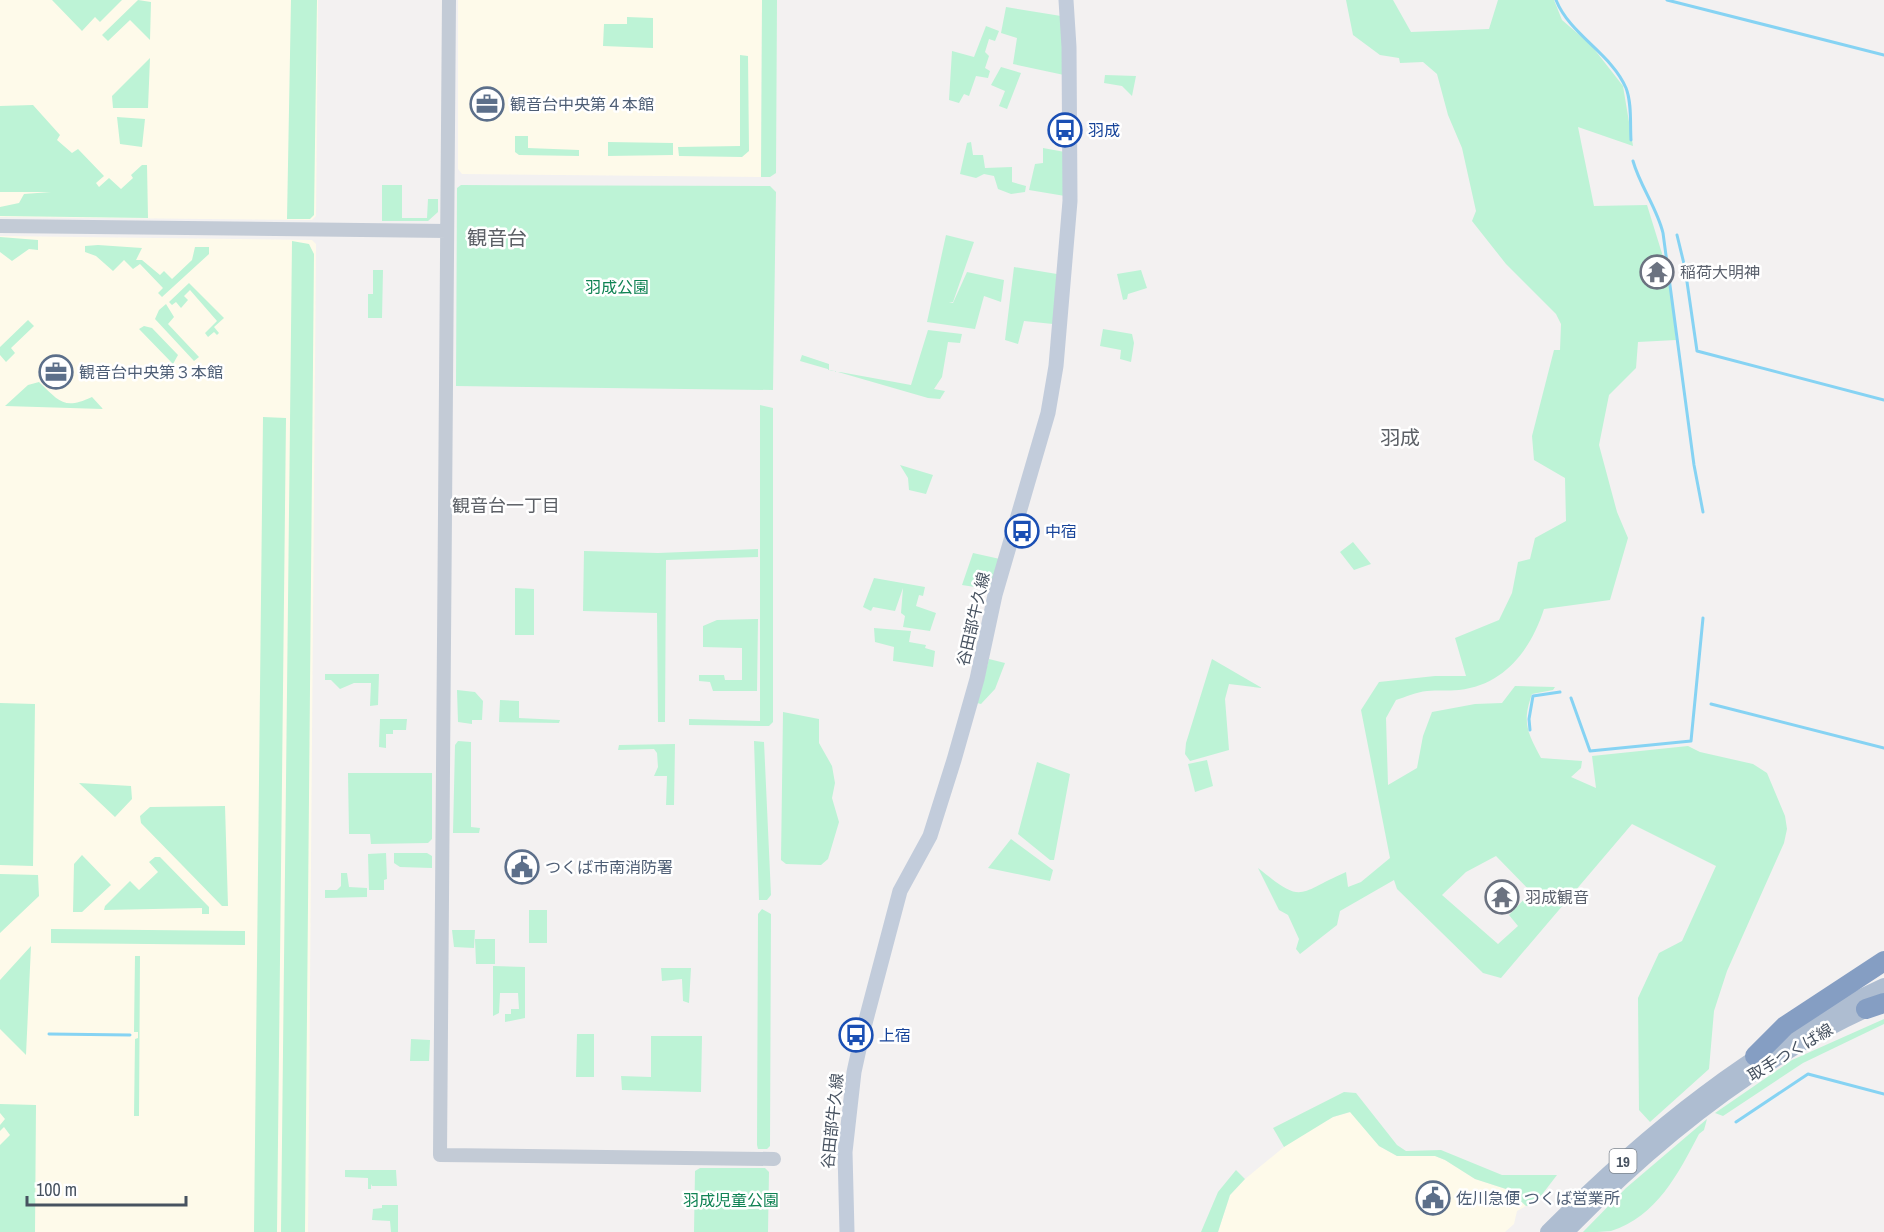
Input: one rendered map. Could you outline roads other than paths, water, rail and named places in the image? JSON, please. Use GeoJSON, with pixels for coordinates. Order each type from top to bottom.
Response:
{"type":"FeatureCollection","features":[{"type":"Feature","properties":{"kind":"highway"},"geometry":{"type":"LineString","coordinates":[[1755,1056],[1785,1026],[1884,961]]}},
{"type":"Feature","properties":{"kind":"main road","name":"谷田部牛久線"},"geometry":{"type":"LineString","coordinates":[[847,1232],[845,1152],[854,1071],[863,1031],[900,891],[930,836],[954,760],[977,679],[996,595],[1048,413],[1056,366],[1070,201],[1069,47],[1066,0]]}},
{"type":"Feature","properties":{"kind":"main road","name":"取手つくば線"},"geometry":{"type":"LineString","coordinates":[[1548,1232],[1607,1174],[1701,1094],[1795,1031],[1884,986]]}},
{"type":"Feature","properties":{"kind":"main road","name":"取手つくば線"},"geometry":{"type":"LineString","coordinates":[[1566,1232],[1669,1137],[1701,1112],[1781,1055],[1878,1005]]}},
{"type":"Feature","properties":{"kind":"street"},"geometry":{"type":"LineString","coordinates":[[449,0],[440,1155],[774,1159]]}},
{"type":"Feature","properties":{"kind":"street"},"geometry":{"type":"LineString","coordinates":[[0,226],[447,231]]}},
{"type":"Feature","properties":{"kind":"waterway"},"geometry":{"type":"LineString","coordinates":[[1556,0],[1571,24],[1611,64],[1626,88],[1630,107],[1631,140]]}},
{"type":"Feature","properties":{"kind":"waterway"},"geometry":{"type":"LineString","coordinates":[[1667,0],[1884,55]]}},
{"type":"Feature","properties":{"kind":"waterway"},"geometry":{"type":"LineString","coordinates":[[1633,161],[1663,233],[1694,465],[1703,512]]}},
{"type":"Feature","properties":{"kind":"waterway"},"geometry":{"type":"LineString","coordinates":[[1677,235],[1685,268],[1697,351],[1884,400]]}},
{"type":"Feature","properties":{"kind":"waterway"},"geometry":{"type":"LineString","coordinates":[[1571,698],[1590,751],[1691,741],[1703,618]]}},
{"type":"Feature","properties":{"kind":"waterway"},"geometry":{"type":"LineString","coordinates":[[1530,730],[1529,719],[1533,696],[1560,692]]}},
{"type":"Feature","properties":{"kind":"waterway"},"geometry":{"type":"LineString","coordinates":[[1711,704],[1884,748]]}},
{"type":"Feature","properties":{"kind":"waterway"},"geometry":{"type":"LineString","coordinates":[[49,1034],[130,1035]]}},
{"type":"Feature","properties":{"kind":"waterway"},"geometry":{"type":"LineString","coordinates":[[1736,1122],[1808,1074],[1884,1094]]}},
{"type":"Feature","properties":{"kind":"place","name":"観音台中央第４本館"},"geometry":{"type":"Point","coordinates":[487,104]}},
{"type":"Feature","properties":{"kind":"place","name":"羽成"},"geometry":{"type":"Point","coordinates":[1065,130]}},
{"type":"Feature","properties":{"kind":"place","name":"稲荷大明神"},"geometry":{"type":"Point","coordinates":[1657,272]}},
{"type":"Feature","properties":{"kind":"place","name":"観音台中央第３本館"},"geometry":{"type":"Point","coordinates":[56,372]}},
{"type":"Feature","properties":{"kind":"place","name":"中宿"},"geometry":{"type":"Point","coordinates":[1022,531]}},
{"type":"Feature","properties":{"kind":"place","name":"つくば市南消防署"},"geometry":{"type":"Point","coordinates":[522,867]}},
{"type":"Feature","properties":{"kind":"place","name":"羽成観音"},"geometry":{"type":"Point","coordinates":[1502,897]}},
{"type":"Feature","properties":{"kind":"place","name":"上宿"},"geometry":{"type":"Point","coordinates":[856,1035]}},
{"type":"Feature","properties":{"kind":"place","name":"佐川急便 つくば営業所"},"geometry":{"type":"Point","coordinates":[1433,1198]}},
{"type":"Feature","properties":{"kind":"district","name":"観音台"},"geometry":{"type":"Point","coordinates":[497,237]}},
{"type":"Feature","properties":{"kind":"district","name":"羽成"},"geometry":{"type":"Point","coordinates":[1400,437]}},
{"type":"Feature","properties":{"kind":"district","name":"観音台一丁目"},"geometry":{"type":"Point","coordinates":[506,505]}},
{"type":"Feature","properties":{"kind":"park label","name":"羽成公園"},"geometry":{"type":"Point","coordinates":[617,287]}},
{"type":"Feature","properties":{"kind":"park label","name":"羽成児童公園"},"geometry":{"type":"Point","coordinates":[731,1200]}}]}
